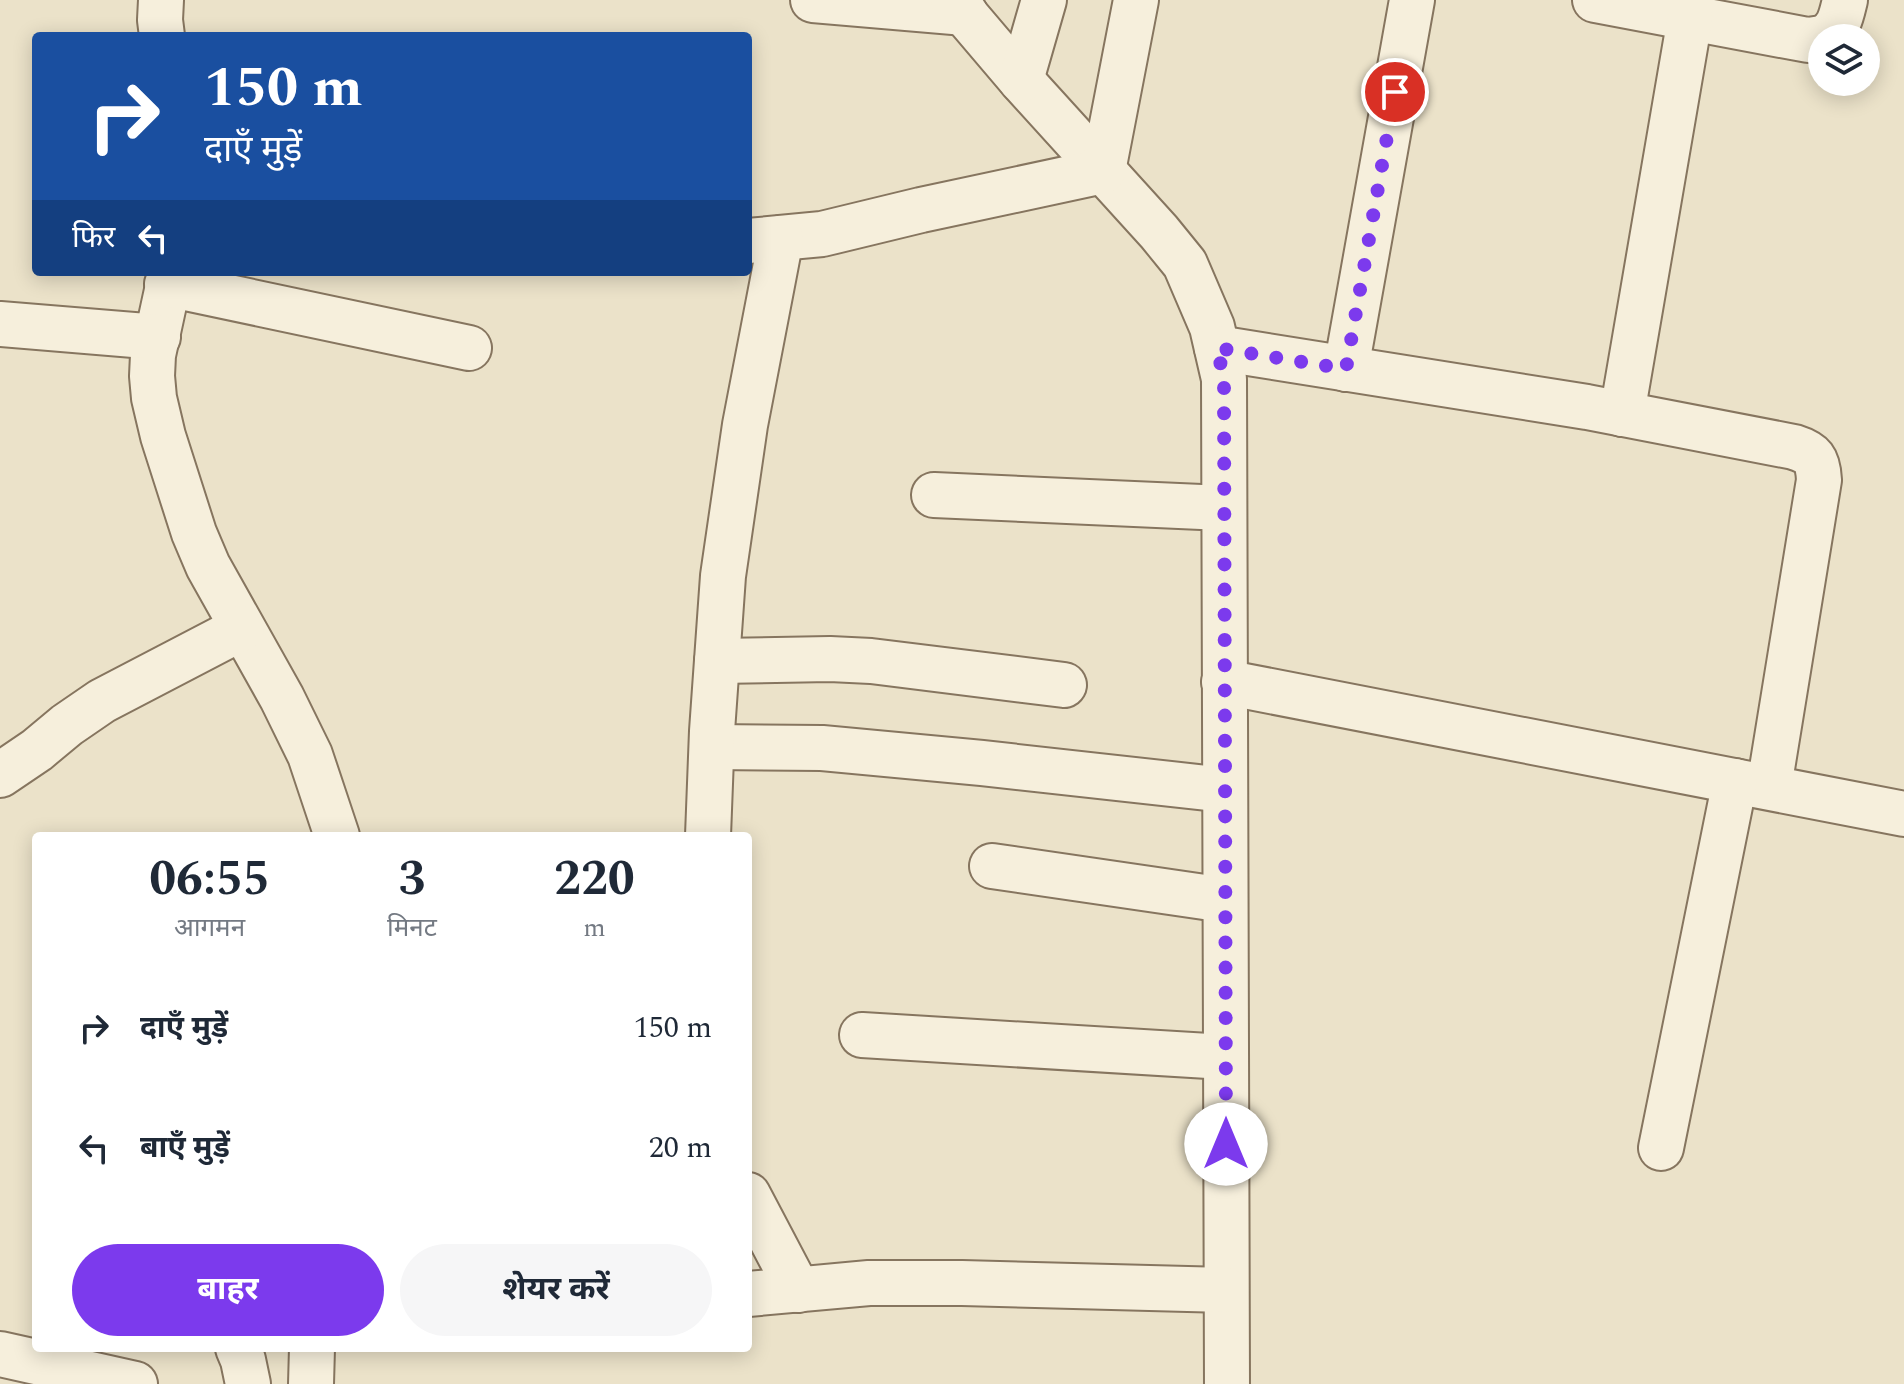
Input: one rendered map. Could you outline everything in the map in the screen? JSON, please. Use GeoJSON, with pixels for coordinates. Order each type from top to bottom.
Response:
{"type":"FeatureCollection","features":[{"type":"Feature","properties":{"kind":"street"},"geometry":{"type":"LineString","coordinates":[[161,0],[162,32]]}},
{"type":"Feature","properties":{"kind":"street"},"geometry":{"type":"LineString","coordinates":[[813,0],[959,7],[1185,264],[1212,327],[1224,379],[1227,1384]]}},
{"type":"Feature","properties":{"kind":"street"},"geometry":{"type":"LineString","coordinates":[[1021,80],[1044,0]]}},
{"type":"Feature","properties":{"kind":"street"},"geometry":{"type":"LineString","coordinates":[[1103,171],[1136,0]]}},
{"type":"Feature","properties":{"kind":"street"},"geometry":{"type":"LineString","coordinates":[[1346,369],[1412,0]]}},
{"type":"Feature","properties":{"kind":"street"},"geometry":{"type":"LineString","coordinates":[[1595,0],[1808,40]]}},
{"type":"Feature","properties":{"kind":"street"},"geometry":{"type":"LineString","coordinates":[[1838,24],[1845,0]]}},
{"type":"Feature","properties":{"kind":"street"},"geometry":{"type":"LineString","coordinates":[[1622,414],[1690,18]]}},
{"type":"Feature","properties":{"kind":"street"},"geometry":{"type":"LineString","coordinates":[[708,832],[723,576],[745,425],[764,240],[822,234],[1103,171]]}},
{"type":"Feature","properties":{"kind":"street"},"geometry":{"type":"LineString","coordinates":[[336,832],[310,755],[282,698],[213,576],[194,533],[163,436],[152,376],[153,355],[169,278],[469,348]]}},
{"type":"Feature","properties":{"kind":"street"},"geometry":{"type":"LineString","coordinates":[[0,324],[158,337]]}},
{"type":"Feature","properties":{"kind":"street"},"geometry":{"type":"LineString","coordinates":[[1217,348],[1622,414],[1794,447],[1808,452],[1819,465],[1819,480],[1752,784],[1661,1148]]}},
{"type":"Feature","properties":{"kind":"street"},"geometry":{"type":"LineString","coordinates":[[934,495],[1224,508]]}},
{"type":"Feature","properties":{"kind":"street"},"geometry":{"type":"LineString","coordinates":[[0,775],[102,701],[242,628]]}},
{"type":"Feature","properties":{"kind":"street"},"geometry":{"type":"LineString","coordinates":[[717,661],[871,661],[1064,685]]}},
{"type":"Feature","properties":{"kind":"street"},"geometry":{"type":"LineString","coordinates":[[1224,682],[1904,814]]}},
{"type":"Feature","properties":{"kind":"street"},"geometry":{"type":"LineString","coordinates":[[712,747],[822,748],[1225,790]]}},
{"type":"Feature","properties":{"kind":"street"},"geometry":{"type":"LineString","coordinates":[[992,866],[1225,900]]}},
{"type":"Feature","properties":{"kind":"street"},"geometry":{"type":"LineString","coordinates":[[862,1035],[1225,1057]]}},
{"type":"Feature","properties":{"kind":"street"},"geometry":{"type":"LineString","coordinates":[[752,1203],[798,1290]]}},
{"type":"Feature","properties":{"kind":"street"},"geometry":{"type":"LineString","coordinates":[[752,1294],[869,1283],[1226,1290]]}},
{"type":"Feature","properties":{"kind":"street"},"geometry":{"type":"LineString","coordinates":[[240,1352],[248,1384]]}},
{"type":"Feature","properties":{"kind":"street"},"geometry":{"type":"LineString","coordinates":[[311,1384],[312,1352]]}},
{"type":"Feature","properties":{"kind":"street"},"geometry":{"type":"LineString","coordinates":[[0,1354],[135,1384]]}},
{"type":"Feature","properties":{"kind":"route"},"geometry":{"type":"LineString","coordinates":[[1226,1144],[1224,379],[1217,348],[1346,369],[1395,92]]}}]}
